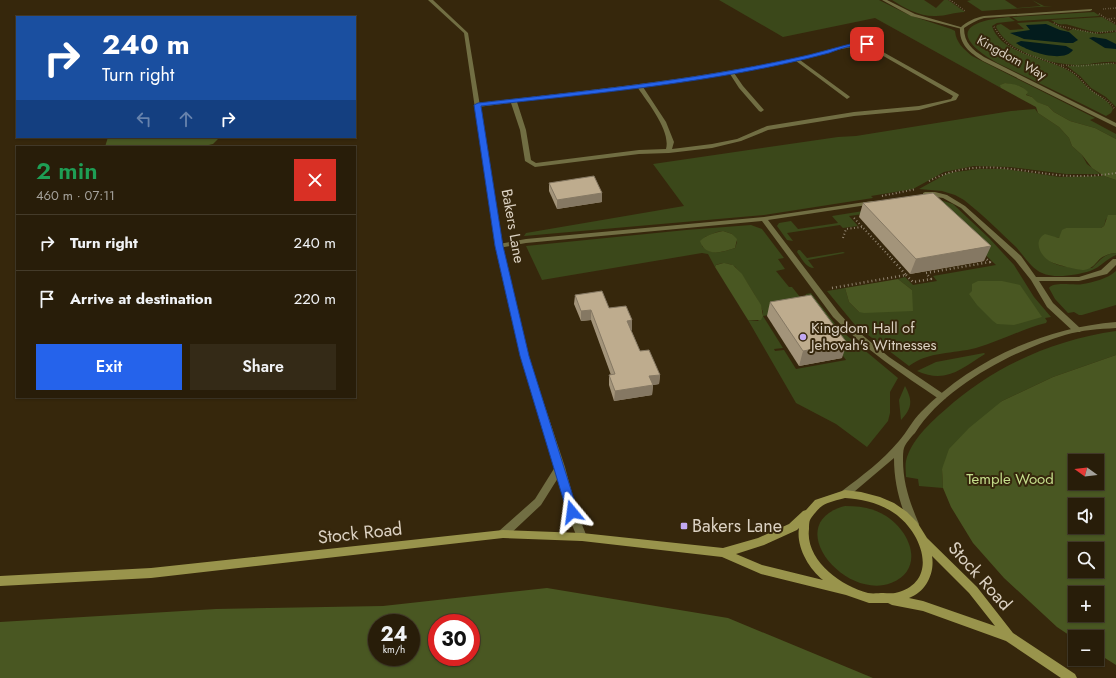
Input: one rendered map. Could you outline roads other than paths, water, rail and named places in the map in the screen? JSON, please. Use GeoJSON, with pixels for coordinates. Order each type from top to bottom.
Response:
{"type":"FeatureCollection","features":[{"type":"Feature","properties":{"kind":"main road"},"geometry":{"type":"LineString","coordinates":[[845,494],[860,495],[876,499],[900,512],[916,527],[924,540],[928,554],[928,567],[924,579],[915,589],[903,596],[887,599],[870,599],[846,590],[823,574],[812,561],[805,547],[803,534],[804,521],[810,510],[825,499],[845,494]]}},
{"type":"Feature","properties":{"kind":"main road","name":"Stock Road"},"geometry":{"type":"LineString","coordinates":[[723,554],[760,542],[793,527],[810,510]]}},
{"type":"Feature","properties":{"kind":"main road","name":"Stock Road"},"geometry":{"type":"LineString","coordinates":[[0,581],[151,573],[503,534],[582,537],[723,554],[761,569],[846,590]]}},
{"type":"Feature","properties":{"kind":"main road","name":"Stock Road"},"geometry":{"type":"LineString","coordinates":[[924,540],[973,590],[1010,637]]}},
{"type":"Feature","properties":{"kind":"main road","name":"Stock Road"},"geometry":{"type":"LineString","coordinates":[[887,599],[923,606],[1010,637],[1071,678]]}},
{"type":"Feature","properties":{"kind":"street","name":"Bakers Lane"},"geometry":{"type":"LineString","coordinates":[[430,0],[466,33],[499,246],[524,356],[560,467],[572,512],[582,537]]}},
{"type":"Feature","properties":{"kind":"street"},"geometry":{"type":"LineString","coordinates":[[884,0],[913,14],[962,28]]}},
{"type":"Feature","properties":{"kind":"street","name":"Kingdom Way"},"geometry":{"type":"LineString","coordinates":[[1090,10],[984,17],[973,20],[962,28],[961,36],[965,45],[979,56],[1116,125]]}},
{"type":"Feature","properties":{"kind":"street"},"geometry":{"type":"LineString","coordinates":[[478,105],[513,100],[640,86],[731,72],[797,60],[854,44],[867,44],[956,95],[953,100],[919,108],[854,114],[767,128],[739,140],[712,146],[669,151],[639,152],[535,165],[528,161],[527,144],[513,100]]}},
{"type":"Feature","properties":{"kind":"street"},"geometry":{"type":"LineString","coordinates":[[797,60],[847,97]]}},
{"type":"Feature","properties":{"kind":"street"},"geometry":{"type":"LineString","coordinates":[[731,72],[741,87],[761,110]]}},
{"type":"Feature","properties":{"kind":"street"},"geometry":{"type":"LineString","coordinates":[[640,86],[667,132],[671,142],[669,151]]}},
{"type":"Feature","properties":{"kind":"street"},"geometry":{"type":"LineString","coordinates":[[916,196],[933,194],[956,201],[1002,242],[1034,279],[1050,305],[1078,330]]}},
{"type":"Feature","properties":{"kind":"street"},"geometry":{"type":"LineString","coordinates":[[499,246],[526,241],[764,219],[880,199]]}},
{"type":"Feature","properties":{"kind":"street"},"geometry":{"type":"LineString","coordinates":[[764,219],[848,328],[907,374],[942,397]]}},
{"type":"Feature","properties":{"kind":"street"},"geometry":{"type":"LineString","coordinates":[[1034,279],[1078,279],[1101,273],[1116,261]]}},
{"type":"Feature","properties":{"kind":"street"},"geometry":{"type":"LineString","coordinates":[[1103,325],[1116,319]]}},
{"type":"Feature","properties":{"kind":"street"},"geometry":{"type":"LineString","coordinates":[[845,494],[898,448],[923,415],[962,380],[1005,356],[1027,346],[1078,330],[1103,325],[1116,325]]}},
{"type":"Feature","properties":{"kind":"street"},"geometry":{"type":"LineString","coordinates":[[898,448],[899,481],[903,500],[916,527]]}},
{"type":"Feature","properties":{"kind":"street"},"geometry":{"type":"LineString","coordinates":[[503,534],[538,502],[560,467]]}},
{"type":"Feature","properties":{"kind":"water"},"geometry":{"type":"Polygon","coordinates":[[[1046,24],[1069,32],[1078,40],[1073,43],[1066,43],[1024,39],[1010,33],[1030,30],[1026,25],[1046,24]]]}},
{"type":"Feature","properties":{"kind":"water"},"geometry":{"type":"Polygon","coordinates":[[[1093,37],[1106,39],[1116,44],[1116,49],[1105,48],[1089,38],[1093,37]]]}},
{"type":"Feature","properties":{"kind":"water"},"geometry":{"type":"Polygon","coordinates":[[[1021,41],[1066,46],[1073,50],[1068,54],[1061,56],[1045,55],[1016,43],[1021,41]]]}},
{"type":"Feature","properties":{"kind":"place","name":"Kingdom Hall of Jehovah's Witnesses"},"geometry":{"type":"Point","coordinates":[803,337]}},
{"type":"Feature","properties":{"kind":"place","name":"Bakers Lane"},"geometry":{"type":"Point","coordinates":[684,526]}},
{"type":"Feature","properties":{"kind":"park label","name":"Temple Wood"},"geometry":{"type":"Point","coordinates":[1010,479]}}]}
